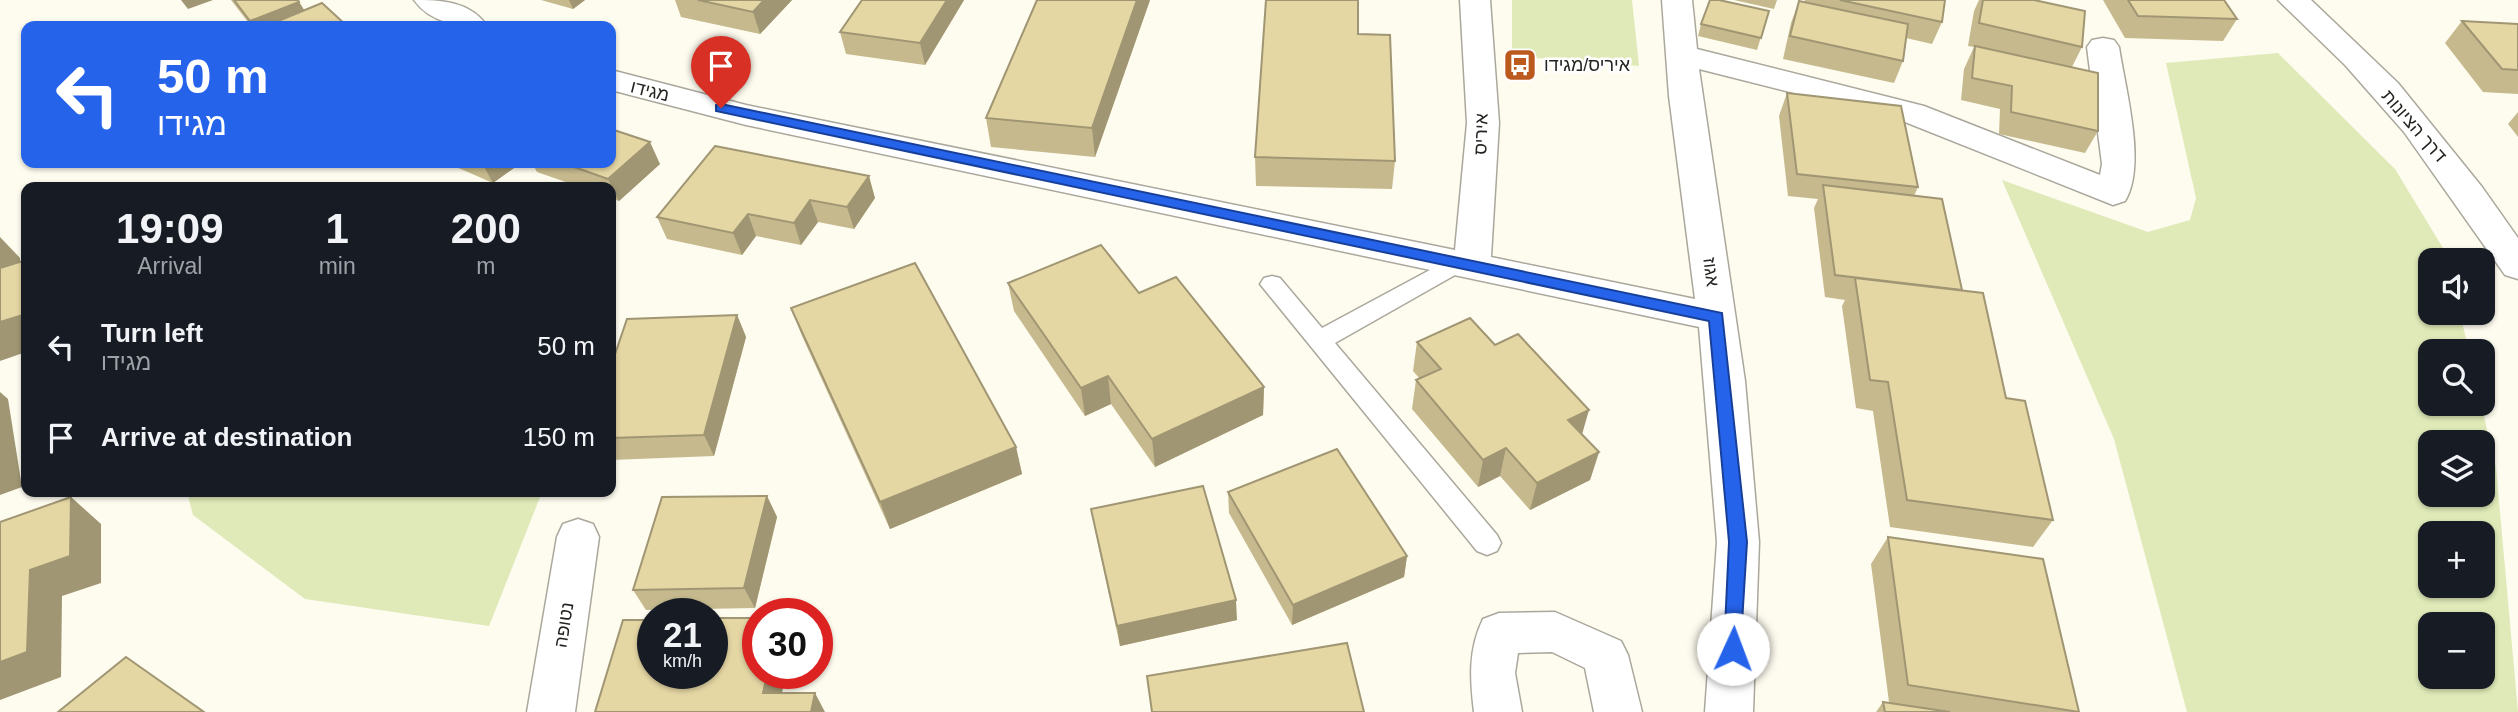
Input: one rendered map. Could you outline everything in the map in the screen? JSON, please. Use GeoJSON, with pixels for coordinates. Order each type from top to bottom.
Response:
{"type":"FeatureCollection","features":[{"type":"Feature","properties":{"kind":"main road"},"geometry":{"type":"LineString","coordinates":[[429,0],[464,21]]}},
{"type":"Feature","properties":{"kind":"main road","name":"איריס"},"geometry":{"type":"LineString","coordinates":[[1463,266],[1483,123],[1475,0]]}},
{"type":"Feature","properties":{"kind":"main road","name":"אגוז"},"geometry":{"type":"LineString","coordinates":[[1677,0],[1681,55],[1717,317],[1738,542],[1728,712]]}},
{"type":"Feature","properties":{"kind":"main road","name":"דרך הציונות"},"geometry":{"type":"LineString","coordinates":[[2293,0],[2343,45],[2460,178],[2518,266]]}},
{"type":"Feature","properties":{"kind":"main road"},"geometry":{"type":"LineString","coordinates":[[1681,55],[1842,93],[1912,113],[2113,193],[2119,164],[2104,47]]}},
{"type":"Feature","properties":{"kind":"main road","name":"מגידו"},"geometry":{"type":"LineString","coordinates":[[616,81],[760,117],[1717,317]]}},
{"type":"Feature","properties":{"kind":"main road","name":"נטופה"},"geometry":{"type":"LineString","coordinates":[[551,712],[578,537]]}},
{"type":"Feature","properties":{"kind":"main road"},"geometry":{"type":"LineString","coordinates":[[1497,712],[1492,673],[1499,633],[1555,632],[1605,655],[1618,712]]}},
{"type":"Feature","properties":{"kind":"lane"},"geometry":{"type":"LineString","coordinates":[[1318,341],[1463,266]]}},
{"type":"Feature","properties":{"kind":"lane"},"geometry":{"type":"LineString","coordinates":[[1272,284],[1487,543]]}},
{"type":"Feature","properties":{"kind":"green space"},"geometry":{"type":"Polygon","coordinates":[[[1512,0],[1632,0],[1639,66],[1512,56],[1512,0]]]}},
{"type":"Feature","properties":{"kind":"green space"},"geometry":{"type":"Polygon","coordinates":[[[2278,53],[2395,169],[2443,248],[2418,248],[2418,325],[2463,325],[2466,339],[2418,339],[2418,416],[2484,416],[2487,430],[2418,430],[2418,507],[2495,507],[2495,464],[2518,712],[2187,712],[2114,439],[2002,180],[2148,232],[2190,220],[2196,198],[2166,63],[2278,53]]]}},
{"type":"Feature","properties":{"kind":"green space"},"geometry":{"type":"Polygon","coordinates":[[[188,497],[540,497],[489,626],[305,599],[193,515],[188,497]]]}},
{"type":"Feature","properties":{"kind":"building"},"geometry":{"type":"Polygon","coordinates":[[[234,0],[298,0],[299,2],[250,21],[234,0]]]}},
{"type":"Feature","properties":{"kind":"building"},"geometry":{"type":"Polygon","coordinates":[[[698,0],[764,0],[753,12],[698,0]]]}},
{"type":"Feature","properties":{"kind":"building"},"geometry":{"type":"Polygon","coordinates":[[[862,0],[947,0],[920,43],[840,32],[862,0]]]}},
{"type":"Feature","properties":{"kind":"building"},"geometry":{"type":"Polygon","coordinates":[[[1037,0],[1137,0],[1092,128],[986,118],[1037,0]]]}},
{"type":"Feature","properties":{"kind":"building"},"geometry":{"type":"Polygon","coordinates":[[[1266,0],[1358,0],[1358,34],[1390,35],[1395,161],[1255,157],[1266,0]]]}},
{"type":"Feature","properties":{"kind":"building"},"geometry":{"type":"Polygon","coordinates":[[[1710,0],[1769,11],[1761,38],[1701,24],[1710,0]]]}},
{"type":"Feature","properties":{"kind":"building"},"geometry":{"type":"Polygon","coordinates":[[[1840,0],[1945,0],[1942,22],[1840,0]]]}},
{"type":"Feature","properties":{"kind":"building"},"geometry":{"type":"Polygon","coordinates":[[[1983,0],[2034,0],[2085,11],[2082,47],[1979,23],[1983,0]]]}},
{"type":"Feature","properties":{"kind":"building"},"geometry":{"type":"Polygon","coordinates":[[[2128,0],[2224,0],[2237,19],[2138,16],[2128,0]]]}},
{"type":"Feature","properties":{"kind":"building"},"geometry":{"type":"Polygon","coordinates":[[[1799,1],[1908,24],[1903,61],[1790,36],[1799,1]]]}},
{"type":"Feature","properties":{"kind":"building"},"geometry":{"type":"Polygon","coordinates":[[[322,3],[342,21],[278,21],[322,3]]]}},
{"type":"Feature","properties":{"kind":"building"},"geometry":{"type":"Polygon","coordinates":[[[2462,21],[2518,24],[2518,70],[2502,69],[2462,21]]]}},
{"type":"Feature","properties":{"kind":"building"},"geometry":{"type":"Polygon","coordinates":[[[1975,46],[2098,73],[2098,131],[2011,112],[2012,86],[1972,78],[1975,46]]]}},
{"type":"Feature","properties":{"kind":"building"},"geometry":{"type":"Polygon","coordinates":[[[1787,93],[1901,106],[1918,187],[1797,174],[1787,93]]]}},
{"type":"Feature","properties":{"kind":"building"},"geometry":{"type":"Polygon","coordinates":[[[616,131],[650,142],[608,179],[577,168],[616,168],[616,131]]]}},
{"type":"Feature","properties":{"kind":"building"},"geometry":{"type":"Polygon","coordinates":[[[715,146],[869,176],[847,207],[810,200],[794,223],[748,214],[733,233],[657,217],[715,146]]]}},
{"type":"Feature","properties":{"kind":"building"},"geometry":{"type":"Polygon","coordinates":[[[1823,185],[1942,199],[1962,290],[1835,275],[1823,185]]]}},
{"type":"Feature","properties":{"kind":"building"},"geometry":{"type":"Polygon","coordinates":[[[1101,245],[1139,293],[1176,277],[1264,387],[1152,439],[1108,376],[1081,388],[1008,283],[1101,245]]]}},
{"type":"Feature","properties":{"kind":"building"},"geometry":{"type":"Polygon","coordinates":[[[21,262],[21,316],[0,322],[0,268],[21,262]]]}},
{"type":"Feature","properties":{"kind":"building"},"geometry":{"type":"Polygon","coordinates":[[[915,263],[1016,447],[880,502],[791,308],[915,263]]]}},
{"type":"Feature","properties":{"kind":"building"},"geometry":{"type":"Polygon","coordinates":[[[1855,278],[1983,293],[2006,398],[2025,401],[2053,520],[1907,500],[1888,382],[1870,380],[1855,278]]]}},
{"type":"Feature","properties":{"kind":"building"},"geometry":{"type":"Polygon","coordinates":[[[737,315],[704,435],[616,438],[616,351],[627,319],[737,315]]]}},
{"type":"Feature","properties":{"kind":"building"},"geometry":{"type":"Polygon","coordinates":[[[1470,318],[1495,345],[1518,334],[1589,410],[1568,420],[1599,452],[1537,483],[1506,448],[1483,460],[1416,380],[1441,369],[1417,342],[1470,318]]]}},
{"type":"Feature","properties":{"kind":"building"},"geometry":{"type":"Polygon","coordinates":[[[1337,449],[1407,556],[1293,605],[1228,492],[1337,449]]]}},
{"type":"Feature","properties":{"kind":"building"},"geometry":{"type":"Polygon","coordinates":[[[1203,486],[1236,600],[1117,626],[1091,509],[1203,486]]]}},
{"type":"Feature","properties":{"kind":"building"},"geometry":{"type":"Polygon","coordinates":[[[767,496],[744,588],[633,590],[662,497],[767,496]]]}},
{"type":"Feature","properties":{"kind":"building"},"geometry":{"type":"Polygon","coordinates":[[[71,497],[70,556],[30,570],[27,652],[0,662],[0,522],[71,497]]]}},
{"type":"Feature","properties":{"kind":"building"},"geometry":{"type":"Polygon","coordinates":[[[1888,537],[2043,559],[2079,712],[1908,685],[1888,537]]]}},
{"type":"Feature","properties":{"kind":"building"},"geometry":{"type":"Polygon","coordinates":[[[728,618],[742,618],[742,689],[764,689],[763,693],[815,693],[811,712],[595,712],[623,620],[637,620],[637,689],[728,689],[728,618]]]}},
{"type":"Feature","properties":{"kind":"building"},"geometry":{"type":"Polygon","coordinates":[[[1347,643],[1364,712],[1152,712],[1147,676],[1347,643]]]}},
{"type":"Feature","properties":{"kind":"building"},"geometry":{"type":"Polygon","coordinates":[[[126,657],[204,712],[58,712],[126,657]]]}},
{"type":"Feature","properties":{"kind":"building"},"geometry":{"type":"Polygon","coordinates":[[[1883,702],[1950,712],[1885,712],[1883,702]]]}},
{"type":"Feature","properties":{"kind":"place","name":"איריס/מגידו"},"geometry":{"type":"Point","coordinates":[1520,65]}},
{"type":"Feature","properties":{"kind":"route"},"geometry":{"type":"LineString","coordinates":[[721,108],[1472,268],[1717,317],[1738,542],[1733,649]]}}]}
